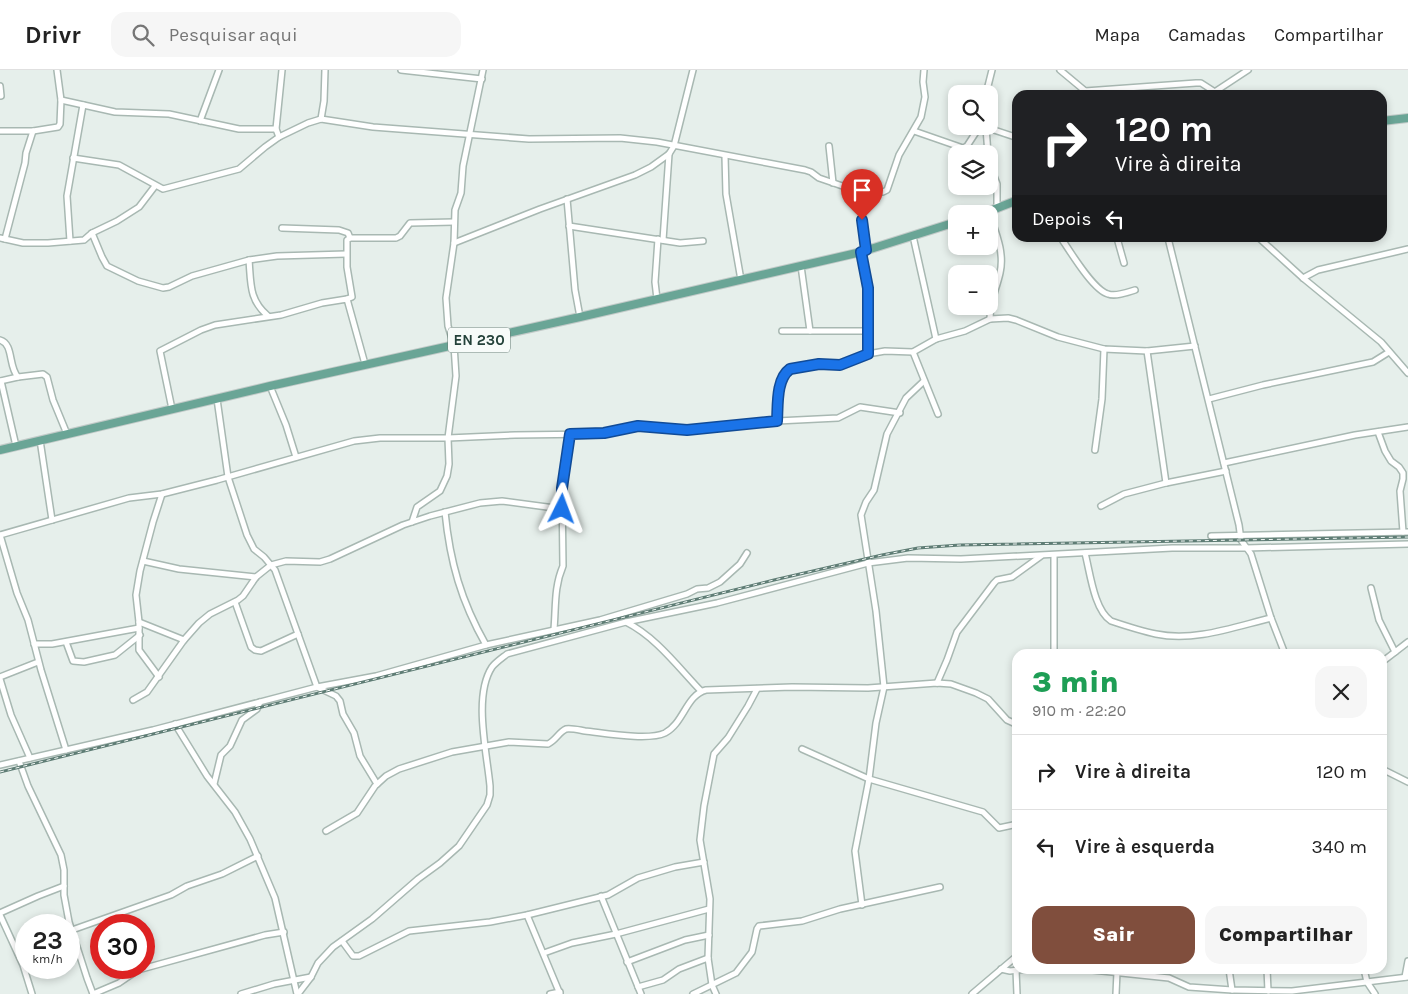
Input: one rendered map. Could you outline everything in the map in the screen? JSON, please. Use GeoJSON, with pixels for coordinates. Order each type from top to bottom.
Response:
{"type":"FeatureCollection","features":[{"type":"Feature","properties":{"kind":"main road"},"geometry":{"type":"LineString","coordinates":[[1387,120],[1408,118]]}},
{"type":"Feature","properties":{"kind":"main road"},"geometry":{"type":"LineString","coordinates":[[998,208],[1012,202]]}},
{"type":"Feature","properties":{"kind":"main road","name":"EN 230"},"geometry":{"type":"LineString","coordinates":[[0,450],[365,364],[802,266],[864,250],[948,225]]}},
{"type":"Feature","properties":{"kind":"street"},"geometry":{"type":"LineString","coordinates":[[0,131],[32,131],[58,127],[60,124],[61,100],[57,70]]}},
{"type":"Feature","properties":{"kind":"street"},"geometry":{"type":"LineString","coordinates":[[200,121],[220,70]]}},
{"type":"Feature","properties":{"kind":"street"},"geometry":{"type":"LineString","coordinates":[[279,137],[276,129],[282,70]]}},
{"type":"Feature","properties":{"kind":"street"},"geometry":{"type":"LineString","coordinates":[[321,119],[324,101],[325,70]]}},
{"type":"Feature","properties":{"kind":"street"},"geometry":{"type":"LineString","coordinates":[[401,70],[482,79]]}},
{"type":"Feature","properties":{"kind":"street"},"geometry":{"type":"LineString","coordinates":[[412,522],[417,507],[440,491],[444,484],[449,464],[448,438],[456,386],[454,345],[448,326],[446,298],[454,243],[455,210],[461,192],[463,166],[483,70]]}},
{"type":"Feature","properties":{"kind":"street"},"geometry":{"type":"LineString","coordinates":[[657,299],[655,282],[670,154],[674,146],[693,70]]}},
{"type":"Feature","properties":{"kind":"street"},"geometry":{"type":"LineString","coordinates":[[73,158],[119,165],[160,189],[166,189],[234,171],[279,137],[321,119],[373,127],[529,139],[620,138],[674,146],[811,172],[819,178],[860,192],[882,192],[887,190],[896,161],[921,117],[925,91],[923,82],[924,70]]}},
{"type":"Feature","properties":{"kind":"street"},"geometry":{"type":"LineString","coordinates":[[988,85],[992,70]]}},
{"type":"Feature","properties":{"kind":"street"},"geometry":{"type":"LineString","coordinates":[[1060,70],[1083,90]]}},
{"type":"Feature","properties":{"kind":"street"},"geometry":{"type":"LineString","coordinates":[[1218,90],[1248,70]]}},
{"type":"Feature","properties":{"kind":"street"},"geometry":{"type":"LineString","coordinates":[[1096,90],[1196,82],[1201,83],[1208,90]]}},
{"type":"Feature","properties":{"kind":"street"},"geometry":{"type":"LineString","coordinates":[[0,86],[1,96]]}},
{"type":"Feature","properties":{"kind":"street"},"geometry":{"type":"LineString","coordinates":[[61,100],[115,112],[169,114],[239,129],[276,129]]}},
{"type":"Feature","properties":{"kind":"street"},"geometry":{"type":"LineString","coordinates":[[70,241],[67,202],[83,105]]}},
{"type":"Feature","properties":{"kind":"street"},"geometry":{"type":"LineString","coordinates":[[32,131],[17,198],[2,238],[23,242],[84,240],[92,233],[117,222],[139,207],[155,186]]}},
{"type":"Feature","properties":{"kind":"street"},"geometry":{"type":"LineString","coordinates":[[914,131],[963,148],[976,135]]}},
{"type":"Feature","properties":{"kind":"street"},"geometry":{"type":"LineString","coordinates":[[998,132],[1012,136]]}},
{"type":"Feature","properties":{"kind":"street"},"geometry":{"type":"LineString","coordinates":[[829,146],[834,183]]}},
{"type":"Feature","properties":{"kind":"street"},"geometry":{"type":"LineString","coordinates":[[454,243],[635,175],[670,154]]}},
{"type":"Feature","properties":{"kind":"street"},"geometry":{"type":"LineString","coordinates":[[725,156],[726,194],[741,280]]}},
{"type":"Feature","properties":{"kind":"street"},"geometry":{"type":"LineString","coordinates":[[860,192],[868,288],[868,354]]}},
{"type":"Feature","properties":{"kind":"street"},"geometry":{"type":"LineString","coordinates":[[567,199],[575,290],[580,317]]}},
{"type":"Feature","properties":{"kind":"street"},"geometry":{"type":"LineString","coordinates":[[350,238],[396,238],[400,236],[410,223],[454,222]]}},
{"type":"Feature","properties":{"kind":"street"},"geometry":{"type":"LineString","coordinates":[[569,226],[680,243],[703,241]]}},
{"type":"Feature","properties":{"kind":"street"},"geometry":{"type":"LineString","coordinates":[[282,228],[339,230],[348,233],[350,238]]}},
{"type":"Feature","properties":{"kind":"street"},"geometry":{"type":"LineString","coordinates":[[92,233],[107,266],[138,281],[163,288],[192,276],[249,260],[277,256],[346,254]]}},
{"type":"Feature","properties":{"kind":"street"},"geometry":{"type":"LineString","coordinates":[[913,236],[936,339]]}},
{"type":"Feature","properties":{"kind":"street"},"geometry":{"type":"LineString","coordinates":[[172,410],[160,351],[215,325],[281,315],[322,303],[347,300],[352,297],[346,254],[347,242],[350,238]]}},
{"type":"Feature","properties":{"kind":"street"},"geometry":{"type":"LineString","coordinates":[[1064,242],[1087,275],[1103,291],[1112,294],[1135,290]]}},
{"type":"Feature","properties":{"kind":"street"},"geometry":{"type":"LineString","coordinates":[[1118,242],[1124,263]]}},
{"type":"Feature","properties":{"kind":"street"},"geometry":{"type":"LineString","coordinates":[[1169,242],[1209,399],[1241,540],[1251,554],[1271,618],[1283,649]]}},
{"type":"Feature","properties":{"kind":"street"},"geometry":{"type":"LineString","coordinates":[[1263,242],[1303,278],[1381,342],[1408,373]]}},
{"type":"Feature","properties":{"kind":"street"},"geometry":{"type":"LineString","coordinates":[[990,319],[990,304],[1000,273],[1001,262],[998,244]]}},
{"type":"Feature","properties":{"kind":"street"},"geometry":{"type":"LineString","coordinates":[[1303,278],[1318,270],[1408,249]]}},
{"type":"Feature","properties":{"kind":"street"},"geometry":{"type":"LineString","coordinates":[[249,260],[251,284],[256,304],[268,316]]}},
{"type":"Feature","properties":{"kind":"street"},"geometry":{"type":"LineString","coordinates":[[802,266],[810,331]]}},
{"type":"Feature","properties":{"kind":"street"},"geometry":{"type":"LineString","coordinates":[[347,300],[365,364]]}},
{"type":"Feature","properties":{"kind":"street"},"geometry":{"type":"LineString","coordinates":[[777,421],[780,388],[785,373],[790,369],[819,364],[844,364],[868,354],[885,351],[913,352],[936,339],[965,331],[990,319],[1008,318],[1016,320],[1058,337],[1104,349],[1147,351],[1195,346]]}},
{"type":"Feature","properties":{"kind":"street"},"geometry":{"type":"LineString","coordinates":[[782,331],[869,332]]}},
{"type":"Feature","properties":{"kind":"street"},"geometry":{"type":"LineString","coordinates":[[0,340],[8,345],[13,372],[18,378]]}},
{"type":"Feature","properties":{"kind":"street"},"geometry":{"type":"LineString","coordinates":[[1095,450],[1102,399],[1104,349]]}},
{"type":"Feature","properties":{"kind":"street"},"geometry":{"type":"LineString","coordinates":[[1147,351],[1166,483]]}},
{"type":"Feature","properties":{"kind":"street"},"geometry":{"type":"LineString","coordinates":[[913,352],[938,414]]}},
{"type":"Feature","properties":{"kind":"street"},"geometry":{"type":"LineString","coordinates":[[1209,399],[1264,384],[1373,362],[1389,352]]}},
{"type":"Feature","properties":{"kind":"street"},"geometry":{"type":"LineString","coordinates":[[16,446],[0,381],[43,374],[47,377],[53,400],[67,434]]}},
{"type":"Feature","properties":{"kind":"street"},"geometry":{"type":"LineString","coordinates":[[862,905],[855,851],[869,779],[876,723],[884,687],[876,611],[861,515],[866,502],[874,490],[884,439],[909,395],[924,380]]}},
{"type":"Feature","properties":{"kind":"street"},"geometry":{"type":"LineString","coordinates":[[270,386],[286,425],[296,457]]}},
{"type":"Feature","properties":{"kind":"street"},"geometry":{"type":"LineString","coordinates":[[217,399],[228,477],[249,542],[275,570],[318,688],[336,696],[340,701],[343,714],[354,733],[360,756],[377,784]]}},
{"type":"Feature","properties":{"kind":"street"},"geometry":{"type":"LineString","coordinates":[[66,750],[38,662],[28,620],[17,593],[0,535],[129,498],[162,494],[354,441],[380,438],[448,438],[604,433],[638,426],[687,430],[777,421],[838,418],[860,407],[900,413]]}},
{"type":"Feature","properties":{"kind":"street"},"geometry":{"type":"LineString","coordinates":[[1224,463],[1354,435],[1408,427]]}},
{"type":"Feature","properties":{"kind":"street"},"geometry":{"type":"LineString","coordinates":[[1211,536],[1405,532],[1400,491],[1403,479],[1402,473],[1385,451],[1378,432]]}},
{"type":"Feature","properties":{"kind":"street"},"geometry":{"type":"LineString","coordinates":[[554,629],[558,576],[563,566],[562,488],[570,434]]}},
{"type":"Feature","properties":{"kind":"street"},"geometry":{"type":"LineString","coordinates":[[40,440],[52,520]]}},
{"type":"Feature","properties":{"kind":"street"},"geometry":{"type":"LineString","coordinates":[[1101,506],[1124,494],[1166,483],[1226,472]]}},
{"type":"Feature","properties":{"kind":"street"},"geometry":{"type":"LineString","coordinates":[[159,678],[140,653],[138,647],[140,635],[136,595],[143,561],[162,494]]}},
{"type":"Feature","properties":{"kind":"street"},"geometry":{"type":"LineString","coordinates":[[133,700],[147,692],[159,678],[184,640],[199,623],[210,614],[243,596],[256,577],[271,565],[286,561],[320,562],[412,522],[480,503],[502,501],[562,509]]}},
{"type":"Feature","properties":{"kind":"street"},"geometry":{"type":"LineString","coordinates":[[445,512],[448,545],[456,580],[474,624],[486,645]]}},
{"type":"Feature","properties":{"kind":"street"},"geometry":{"type":"LineString","coordinates":[[298,994],[328,951],[372,920],[459,846],[487,805],[490,795],[482,708],[487,679],[493,666],[507,654],[626,622],[717,603],[868,564],[908,558],[961,559],[1041,556],[1172,548],[1408,544]]}},
{"type":"Feature","properties":{"kind":"street"},"geometry":{"type":"LineString","coordinates":[[0,766],[318,688],[376,676],[486,645],[600,620],[687,594],[697,589],[713,587],[740,564],[747,553]]}},
{"type":"Feature","properties":{"kind":"street"},"geometry":{"type":"LineString","coordinates":[[1085,553],[1096,598],[1106,618],[1111,622],[1157,634],[1182,636],[1203,634],[1271,618]]}},
{"type":"Feature","properties":{"kind":"street"},"geometry":{"type":"LineString","coordinates":[[1054,555],[1054,649]]}},
{"type":"Feature","properties":{"kind":"street"},"geometry":{"type":"LineString","coordinates":[[937,682],[957,632],[994,583],[997,580],[1012,577],[1041,556]]}},
{"type":"Feature","properties":{"kind":"street"},"geometry":{"type":"LineString","coordinates":[[143,561],[179,569],[256,577]]}},
{"type":"Feature","properties":{"kind":"street"},"geometry":{"type":"LineString","coordinates":[[1371,588],[1379,620],[1395,652]]}},
{"type":"Feature","properties":{"kind":"street"},"geometry":{"type":"LineString","coordinates":[[235,602],[251,647],[255,650],[261,651],[298,634]]}},
{"type":"Feature","properties":{"kind":"street"},"geometry":{"type":"LineString","coordinates":[[626,622],[639,628],[649,637],[702,691]]}},
{"type":"Feature","properties":{"kind":"street"},"geometry":{"type":"LineString","coordinates":[[34,644],[66,642],[139,625],[184,640]]}},
{"type":"Feature","properties":{"kind":"street"},"geometry":{"type":"LineString","coordinates":[[66,642],[73,661],[84,662],[115,655],[140,635]]}},
{"type":"Feature","properties":{"kind":"street"},"geometry":{"type":"LineString","coordinates":[[1387,658],[1408,642]]}},
{"type":"Feature","properties":{"kind":"street"},"geometry":{"type":"LineString","coordinates":[[30,758],[11,716],[0,678],[38,662]]}},
{"type":"Feature","properties":{"kind":"street"},"geometry":{"type":"LineString","coordinates":[[326,832],[357,813],[377,784],[399,769],[452,752],[509,742],[548,744],[554,741],[561,732],[568,729],[615,735],[657,735],[665,733],[680,720],[690,701],[702,691],[714,689],[884,687],[937,682],[951,684],[976,692],[988,700],[1007,720],[1012,722]]}},
{"type":"Feature","properties":{"kind":"street"},"geometry":{"type":"LineString","coordinates":[[716,994],[712,985],[708,958],[710,909],[701,848],[704,806],[714,754],[728,738],[757,689]]}},
{"type":"Feature","properties":{"kind":"street"},"geometry":{"type":"LineString","coordinates":[[214,784],[222,755],[230,746],[242,720],[257,709],[260,702]]}},
{"type":"Feature","properties":{"kind":"street"},"geometry":{"type":"LineString","coordinates":[[175,724],[241,822],[258,856],[275,898],[298,994]]}},
{"type":"Feature","properties":{"kind":"street"},"geometry":{"type":"LineString","coordinates":[[802,749],[869,779],[983,812],[1000,828],[1012,825]]}},
{"type":"Feature","properties":{"kind":"street"},"geometry":{"type":"LineString","coordinates":[[19,761],[28,786],[61,855],[64,870],[65,903],[68,914]]}},
{"type":"Feature","properties":{"kind":"street"},"geometry":{"type":"LineString","coordinates":[[1387,772],[1408,782]]}},
{"type":"Feature","properties":{"kind":"street"},"geometry":{"type":"LineString","coordinates":[[80,927],[171,895],[187,886],[222,874],[258,856]]}},
{"type":"Feature","properties":{"kind":"street"},"geometry":{"type":"LineString","coordinates":[[342,941],[353,956],[359,956],[409,931],[490,922],[527,915],[612,893],[638,878],[675,867],[704,862]]}},
{"type":"Feature","properties":{"kind":"street"},"geometry":{"type":"LineString","coordinates":[[32,994],[23,965],[0,914],[64,886]]}},
{"type":"Feature","properties":{"kind":"street"},"geometry":{"type":"LineString","coordinates":[[693,994],[736,972],[750,957],[759,926],[802,921],[840,909],[940,887]]}},
{"type":"Feature","properties":{"kind":"street"},"geometry":{"type":"LineString","coordinates":[[601,896],[641,994]]}},
{"type":"Feature","properties":{"kind":"street"},"geometry":{"type":"LineString","coordinates":[[544,953],[572,943],[616,934],[710,909]]}},
{"type":"Feature","properties":{"kind":"street"},"geometry":{"type":"LineString","coordinates":[[527,915],[560,993],[550,994]]}},
{"type":"Feature","properties":{"kind":"street"},"geometry":{"type":"LineString","coordinates":[[80,954],[93,994],[119,983],[138,970],[265,935],[284,932]]}},
{"type":"Feature","properties":{"kind":"street"},"geometry":{"type":"LineString","coordinates":[[628,962],[685,940],[709,935]]}},
{"type":"Feature","properties":{"kind":"street"},"geometry":{"type":"LineString","coordinates":[[638,987],[664,980],[679,969],[708,958]]}},
{"type":"Feature","properties":{"kind":"street"},"geometry":{"type":"LineString","coordinates":[[972,994],[1012,960]]}},
{"type":"Feature","properties":{"kind":"street"},"geometry":{"type":"LineString","coordinates":[[1134,974],[1169,978],[1189,987],[1230,991],[1292,991],[1407,977],[1408,961]]}},
{"type":"Feature","properties":{"kind":"street"},"geometry":{"type":"LineString","coordinates":[[1001,969],[1012,970]]}},
{"type":"Feature","properties":{"kind":"street"},"geometry":{"type":"LineString","coordinates":[[1016,974],[1017,994]]}},
{"type":"Feature","properties":{"kind":"street"},"geometry":{"type":"LineString","coordinates":[[1116,994],[1117,974]]}},
{"type":"Feature","properties":{"kind":"street"},"geometry":{"type":"LineString","coordinates":[[1229,974],[1230,991]]}},
{"type":"Feature","properties":{"kind":"street"},"geometry":{"type":"LineString","coordinates":[[1264,992],[1266,974]]}},
{"type":"Feature","properties":{"kind":"street"},"geometry":{"type":"LineString","coordinates":[[1365,974],[1367,982],[1375,994]]}},
{"type":"Feature","properties":{"kind":"street"},"geometry":{"type":"LineString","coordinates":[[241,994],[311,977]]}},
{"type":"Feature","properties":{"kind":"railway"},"geometry":{"type":"LineString","coordinates":[[0,772],[774,580],[918,548],[960,545],[1408,537]]}},
{"type":"Feature","properties":{"kind":"route"},"geometry":{"type":"LineString","coordinates":[[562,509],[562,488],[570,434],[596,434],[638,426],[687,430],[777,421],[780,388],[787,371],[819,364],[840,365],[868,354],[868,288],[861,252],[866,250],[862,220]]}}]}
